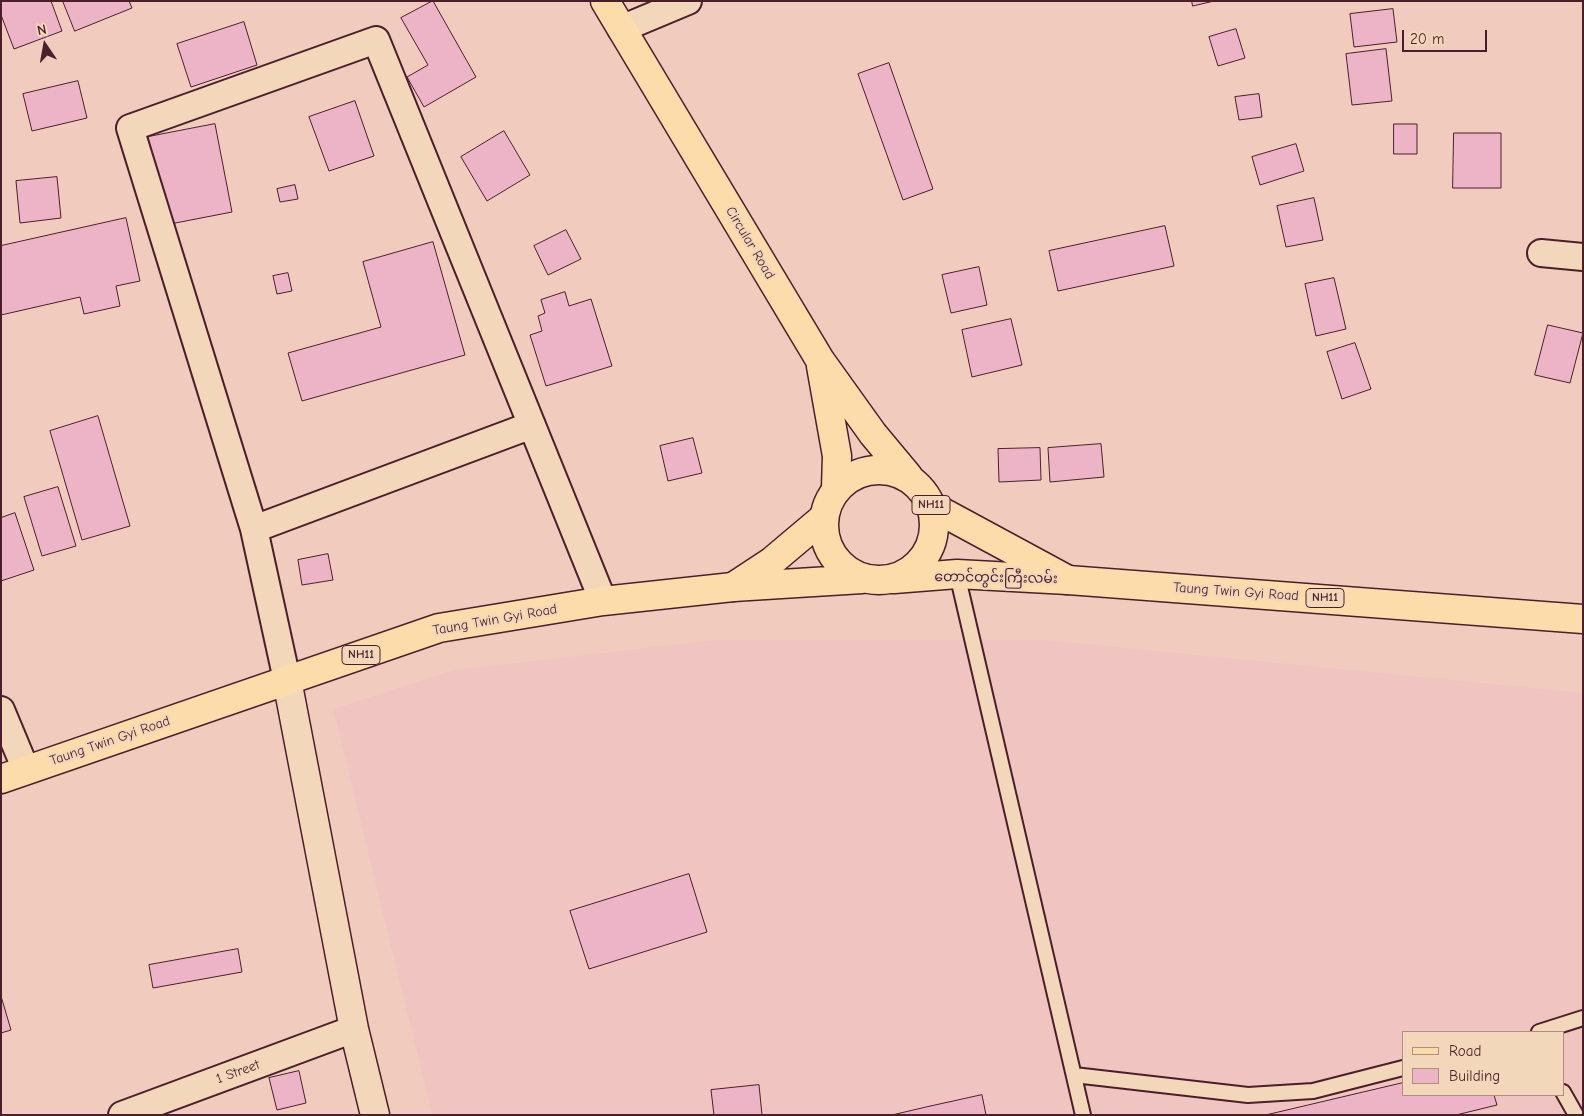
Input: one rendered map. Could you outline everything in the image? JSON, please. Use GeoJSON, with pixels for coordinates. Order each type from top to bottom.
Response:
{"type":"FeatureCollection","features":[{"type":"Feature","properties":{"kind":"main road","name":"Circular Road"},"geometry":{"type":"LineString","coordinates":[[605,1],[820,360],[873,434],[908,476]]}},
{"type":"Feature","properties":{"kind":"main road"},"geometry":{"type":"LineString","coordinates":[[733,587],[771,562],[822,519],[836,488],[837,456],[820,360]]}},
{"type":"Feature","properties":{"kind":"main road","name":"NH11"},"geometry":{"type":"LineString","coordinates":[[836,488],[857,473],[883,469],[908,476],[923,490],[933,508],[934,537],[920,563],[894,579],[862,579]]}},
{"type":"Feature","properties":{"kind":"main road"},"geometry":{"type":"LineString","coordinates":[[933,508],[1068,580]]}},
{"type":"Feature","properties":{"kind":"main road"},"geometry":{"type":"LineString","coordinates":[[822,519],[825,545],[840,566],[862,579]]}},
{"type":"Feature","properties":{"kind":"main road","name":"တောင်တွင်းကြီးလမ်း"},"geometry":{"type":"LineString","coordinates":[[894,579],[957,574],[1068,580]]}},
{"type":"Feature","properties":{"kind":"main road","name":"Taung Twin Gyi Road"},"geometry":{"type":"LineString","coordinates":[[14,774],[439,628],[603,601],[733,587],[862,579]]}},
{"type":"Feature","properties":{"kind":"main road","name":"Taung Twin Gyi Road"},"geometry":{"type":"LineString","coordinates":[[1068,580],[1583,619]]}},
{"type":"Feature","properties":{"kind":"street"},"geometry":{"type":"LineString","coordinates":[[621,29],[688,1]]}},
{"type":"Feature","properties":{"kind":"street"},"geometry":{"type":"LineString","coordinates":[[375,1115],[354,1029],[287,680],[254,529],[130,128],[376,40],[603,601]]}},
{"type":"Feature","properties":{"kind":"street"},"geometry":{"type":"LineString","coordinates":[[1541,253],[1583,257]]}},
{"type":"Feature","properties":{"kind":"street"},"geometry":{"type":"LineString","coordinates":[[254,529],[532,425]]}},
{"type":"Feature","properties":{"kind":"street"},"geometry":{"type":"LineString","coordinates":[[1,710],[14,774]]}},
{"type":"Feature","properties":{"kind":"street","name":"1 Street"},"geometry":{"type":"LineString","coordinates":[[122,1115],[354,1029]]}},
{"type":"Feature","properties":{"kind":"lane"},"geometry":{"type":"LineString","coordinates":[[957,574],[1083,1115]]}},
{"type":"Feature","properties":{"kind":"lane"},"geometry":{"type":"LineString","coordinates":[[1542,1031],[1583,1018]]}},
{"type":"Feature","properties":{"kind":"lane"},"geometry":{"type":"LineString","coordinates":[[1074,1075],[1248,1095],[1313,1091],[1402,1068]]}},
{"type":"Feature","properties":{"kind":"lane"},"geometry":{"type":"LineString","coordinates":[[1564,1094],[1576,1115]]}},
{"type":"Feature","properties":{"kind":"shaded area"},"geometry":{"type":"Polygon","coordinates":[[[716,640],[1046,640],[1583,693],[1583,1115],[432,1115],[333,709],[453,670],[716,640]]]}},
{"type":"Feature","properties":{"kind":"building"},"geometry":{"type":"Polygon","coordinates":[[[1,1],[51,1],[62,31],[14,49],[1,15],[1,1]]]}},
{"type":"Feature","properties":{"kind":"building"},"geometry":{"type":"Polygon","coordinates":[[[63,1],[129,1],[132,8],[75,31],[63,1]]]}},
{"type":"Feature","properties":{"kind":"building"},"geometry":{"type":"Polygon","coordinates":[[[433,1],[476,77],[424,107],[407,77],[428,65],[401,18],[433,1]]]}},
{"type":"Feature","properties":{"kind":"building"},"geometry":{"type":"Polygon","coordinates":[[[1192,1],[1214,1],[1193,6],[1192,1]]]}},
{"type":"Feature","properties":{"kind":"building"},"geometry":{"type":"Polygon","coordinates":[[[1393,9],[1397,42],[1354,47],[1350,14],[1393,9]]]}},
{"type":"Feature","properties":{"kind":"building"},"geometry":{"type":"Polygon","coordinates":[[[244,22],[257,65],[191,87],[177,44],[244,22]]]}},
{"type":"Feature","properties":{"kind":"building"},"geometry":{"type":"Polygon","coordinates":[[[1236,29],[1245,58],[1218,66],[1209,37],[1236,29]]]}},
{"type":"Feature","properties":{"kind":"building"},"geometry":{"type":"Polygon","coordinates":[[[1386,49],[1392,101],[1352,105],[1346,54],[1386,49]]]}},
{"type":"Feature","properties":{"kind":"building"},"geometry":{"type":"Polygon","coordinates":[[[889,63],[933,189],[903,200],[858,74],[889,63]]]}},
{"type":"Feature","properties":{"kind":"building"},"geometry":{"type":"Polygon","coordinates":[[[78,81],[87,118],[32,131],[23,94],[78,81]]]}},
{"type":"Feature","properties":{"kind":"building"},"geometry":{"type":"Polygon","coordinates":[[[1259,94],[1262,117],[1239,120],[1235,97],[1259,94]]]}},
{"type":"Feature","properties":{"kind":"building"},"geometry":{"type":"Polygon","coordinates":[[[355,101],[374,156],[329,171],[309,117],[355,101]]]}},
{"type":"Feature","properties":{"kind":"building"},"geometry":{"type":"Polygon","coordinates":[[[215,124],[232,212],[165,225],[148,137],[215,124]]]}},
{"type":"Feature","properties":{"kind":"building"},"geometry":{"type":"Polygon","coordinates":[[[1394,124],[1417,124],[1417,154],[1394,154],[1394,124]]]}},
{"type":"Feature","properties":{"kind":"building"},"geometry":{"type":"Polygon","coordinates":[[[504,131],[530,175],[487,201],[461,157],[504,131]]]}},
{"type":"Feature","properties":{"kind":"building"},"geometry":{"type":"Polygon","coordinates":[[[1454,133],[1501,133],[1501,188],[1453,188],[1454,133]]]}},
{"type":"Feature","properties":{"kind":"building"},"geometry":{"type":"Polygon","coordinates":[[[1296,144],[1304,171],[1260,185],[1252,157],[1296,144]]]}},
{"type":"Feature","properties":{"kind":"building"},"geometry":{"type":"Polygon","coordinates":[[[57,177],[61,218],[20,223],[16,181],[57,177]]]}},
{"type":"Feature","properties":{"kind":"building"},"geometry":{"type":"Polygon","coordinates":[[[295,185],[298,199],[280,202],[277,189],[295,185]]]}},
{"type":"Feature","properties":{"kind":"building"},"geometry":{"type":"Polygon","coordinates":[[[1314,198],[1323,240],[1286,247],[1277,206],[1314,198]]]}},
{"type":"Feature","properties":{"kind":"building"},"geometry":{"type":"Polygon","coordinates":[[[126,218],[140,281],[116,286],[120,306],[84,314],[80,297],[1,315],[1,246],[126,218]]]}},
{"type":"Feature","properties":{"kind":"building"},"geometry":{"type":"Polygon","coordinates":[[[1165,226],[1174,266],[1058,291],[1049,251],[1165,226]]]}},
{"type":"Feature","properties":{"kind":"building"},"geometry":{"type":"Polygon","coordinates":[[[566,230],[581,259],[548,275],[534,246],[566,230]]]}},
{"type":"Feature","properties":{"kind":"building"},"geometry":{"type":"Polygon","coordinates":[[[433,242],[465,355],[302,401],[288,353],[381,327],[363,262],[433,242]]]}},
{"type":"Feature","properties":{"kind":"building"},"geometry":{"type":"Polygon","coordinates":[[[979,267],[987,305],[951,313],[942,275],[979,267]]]}},
{"type":"Feature","properties":{"kind":"building"},"geometry":{"type":"Polygon","coordinates":[[[288,273],[292,291],[277,294],[273,276],[288,273]]]}},
{"type":"Feature","properties":{"kind":"building"},"geometry":{"type":"Polygon","coordinates":[[[1334,278],[1346,329],[1316,336],[1305,284],[1334,278]]]}},
{"type":"Feature","properties":{"kind":"building"},"geometry":{"type":"Polygon","coordinates":[[[565,292],[569,306],[591,299],[612,366],[546,386],[530,335],[542,331],[538,316],[545,313],[541,300],[565,292]]]}},
{"type":"Feature","properties":{"kind":"building"},"geometry":{"type":"Polygon","coordinates":[[[1011,319],[1022,365],[972,377],[962,330],[1011,319]]]}},
{"type":"Feature","properties":{"kind":"building"},"geometry":{"type":"Polygon","coordinates":[[[1548,325],[1583,333],[1570,383],[1535,375],[1548,325]]]}},
{"type":"Feature","properties":{"kind":"building"},"geometry":{"type":"Polygon","coordinates":[[[1355,343],[1371,389],[1342,399],[1327,352],[1355,343]]]}},
{"type":"Feature","properties":{"kind":"building"},"geometry":{"type":"Polygon","coordinates":[[[98,416],[130,526],[82,540],[50,431],[98,416]]]}},
{"type":"Feature","properties":{"kind":"building"},"geometry":{"type":"Polygon","coordinates":[[[693,438],[702,473],[668,481],[660,446],[693,438]]]}},
{"type":"Feature","properties":{"kind":"building"},"geometry":{"type":"Polygon","coordinates":[[[1101,444],[1104,477],[1050,482],[1048,448],[1101,444]]]}},
{"type":"Feature","properties":{"kind":"building"},"geometry":{"type":"Polygon","coordinates":[[[1040,448],[1041,480],[999,482],[998,449],[1040,448]]]}},
{"type":"Feature","properties":{"kind":"building"},"geometry":{"type":"Polygon","coordinates":[[[58,487],[76,546],[42,556],[24,497],[58,487]]]}},
{"type":"Feature","properties":{"kind":"building"},"geometry":{"type":"Polygon","coordinates":[[[15,513],[34,570],[1,581],[1,518],[15,513]]]}},
{"type":"Feature","properties":{"kind":"building"},"geometry":{"type":"Polygon","coordinates":[[[328,554],[333,580],[302,585],[298,560],[328,554]]]}},
{"type":"Feature","properties":{"kind":"building"},"geometry":{"type":"Polygon","coordinates":[[[689,874],[707,932],[589,969],[570,911],[689,874]]]}},
{"type":"Feature","properties":{"kind":"building"},"geometry":{"type":"Polygon","coordinates":[[[238,949],[242,972],[153,988],[149,965],[238,949]]]}},
{"type":"Feature","properties":{"kind":"building"},"geometry":{"type":"Polygon","coordinates":[[[1,996],[11,1030],[1,1033],[1,996]]]}},
{"type":"Feature","properties":{"kind":"building"},"geometry":{"type":"Polygon","coordinates":[[[299,1071],[306,1103],[277,1110],[269,1078],[299,1071]]]}},
{"type":"Feature","properties":{"kind":"building"},"geometry":{"type":"Polygon","coordinates":[[[1402,1083],[1402,1096],[1494,1096],[1497,1105],[1456,1115],[1266,1115],[1402,1083]]]}},
{"type":"Feature","properties":{"kind":"building"},"geometry":{"type":"Polygon","coordinates":[[[759,1085],[762,1115],[714,1115],[711,1090],[759,1085]]]}},
{"type":"Feature","properties":{"kind":"building"},"geometry":{"type":"Polygon","coordinates":[[[982,1095],[986,1115],[892,1115],[926,1107],[982,1095]]]}}]}
